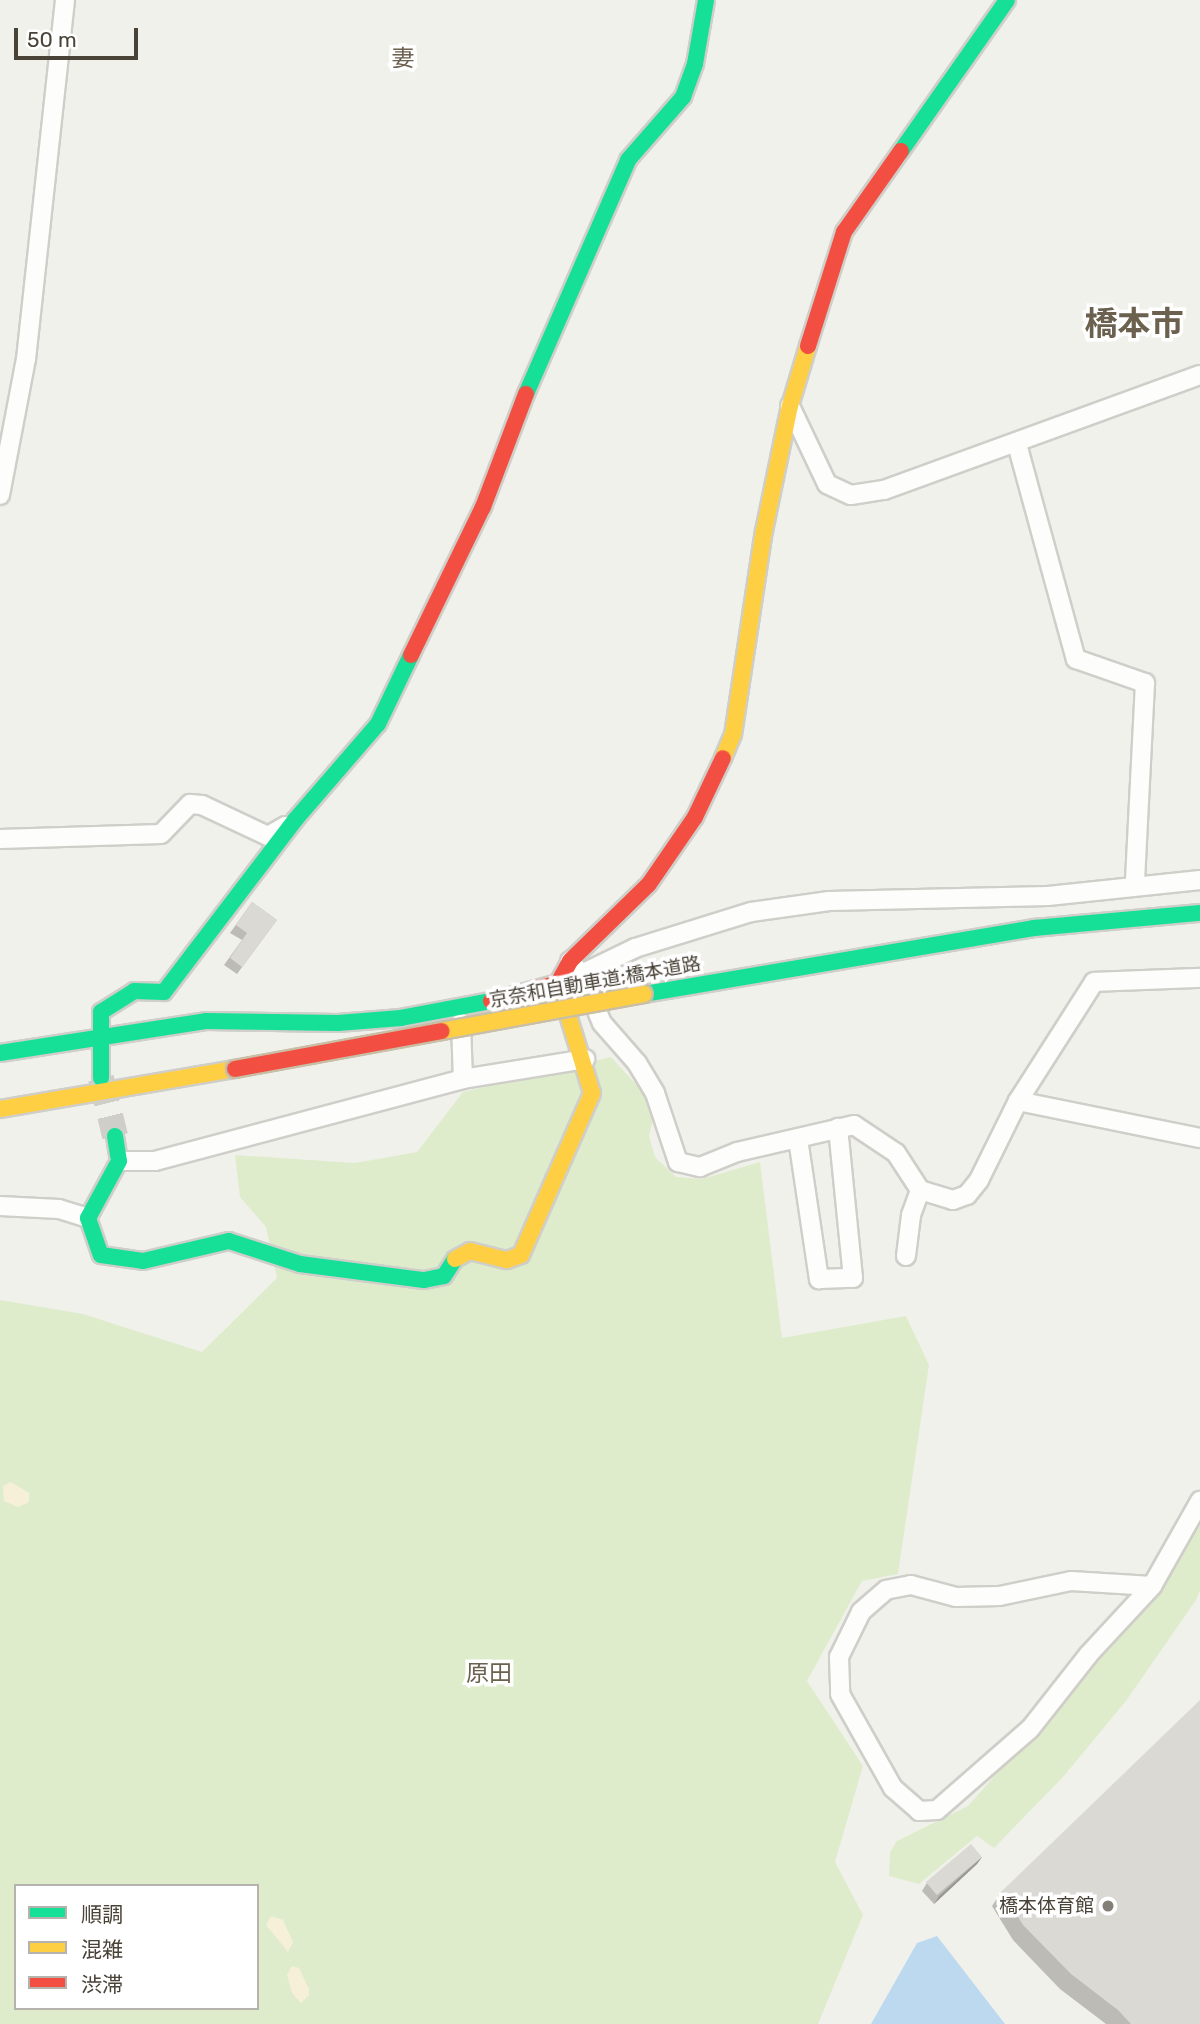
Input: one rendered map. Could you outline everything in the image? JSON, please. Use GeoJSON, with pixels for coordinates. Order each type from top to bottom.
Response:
{"type":"FeatureCollection","features":[{"type":"Feature","properties":{"kind":"main road"},"geometry":{"type":"LineString","coordinates":[[101,1079],[98,1035],[101,1012],[134,991],[164,992],[180,975],[295,820],[378,724],[483,507],[546,343],[628,160],[683,97],[695,64],[706,0]]}},
{"type":"Feature","properties":{"kind":"main road"},"geometry":{"type":"LineString","coordinates":[[576,968],[649,884],[695,817],[733,735],[764,531],[790,406],[844,232],[1007,0]]}},
{"type":"Feature","properties":{"kind":"main road","name":"京奈和自動車道;橋本道路"},"geometry":{"type":"LineString","coordinates":[[0,1109],[644,994],[1034,929],[1200,913]]}},
{"type":"Feature","properties":{"kind":"main road"},"geometry":{"type":"LineString","coordinates":[[0,1053],[98,1035],[206,1021],[338,1023],[460,1009],[558,983],[584,1059],[592,1093],[521,1255],[507,1260],[470,1251],[459,1253],[444,1276],[424,1280],[300,1264],[229,1241],[143,1261],[123,1261],[101,1255],[88,1218],[119,1161],[115,1136]]}},
{"type":"Feature","properties":{"kind":"street"},"geometry":{"type":"LineString","coordinates":[[0,495],[26,359],[65,0]]}},
{"type":"Feature","properties":{"kind":"street"},"geometry":{"type":"LineString","coordinates":[[790,406],[827,484],[851,495],[884,491],[1200,375]]}},
{"type":"Feature","properties":{"kind":"street"},"geometry":{"type":"LineString","coordinates":[[1017,444],[1076,659],[1145,683],[1135,883]]}},
{"type":"Feature","properties":{"kind":"street"},"geometry":{"type":"LineString","coordinates":[[0,839],[161,834],[190,804],[202,805],[268,836],[295,820]]}},
{"type":"Feature","properties":{"kind":"street"},"geometry":{"type":"LineString","coordinates":[[558,983],[576,968],[751,912],[829,901],[1048,896],[1135,883],[1200,880]]}},
{"type":"Feature","properties":{"kind":"street"},"geometry":{"type":"LineString","coordinates":[[576,968],[602,1023],[637,1063],[656,1093],[677,1162],[701,1167],[737,1152],[854,1125],[895,1153],[920,1190],[953,1200],[967,1195],[1018,1101],[1094,982],[1200,978]]}},
{"type":"Feature","properties":{"kind":"street"},"geometry":{"type":"LineString","coordinates":[[460,1009],[463,1079]]}},
{"type":"Feature","properties":{"kind":"street"},"geometry":{"type":"LineString","coordinates":[[119,1161],[155,1161],[463,1079],[584,1059]]}},
{"type":"Feature","properties":{"kind":"street"},"geometry":{"type":"LineString","coordinates":[[1018,1101],[1200,1138]]}},
{"type":"Feature","properties":{"kind":"street"},"geometry":{"type":"LineString","coordinates":[[798,1139],[819,1279],[853,1278],[838,1128]]}},
{"type":"Feature","properties":{"kind":"street"},"geometry":{"type":"LineString","coordinates":[[906,1256],[911,1215],[920,1190]]}},
{"type":"Feature","properties":{"kind":"street"},"geometry":{"type":"LineString","coordinates":[[0,1206],[59,1209],[88,1218]]}},
{"type":"Feature","properties":{"kind":"street"},"geometry":{"type":"LineString","coordinates":[[1152,1586],[1070,1581],[1000,1596],[956,1597],[911,1585],[886,1590],[861,1612],[839,1657],[840,1694],[893,1788],[919,1811],[937,1810],[1030,1729],[1089,1654],[1152,1586],[1200,1501]]}},
{"type":"Feature","properties":{"kind":"green space"},"geometry":{"type":"Polygon","coordinates":[[[611,1057],[644,1093],[653,1119],[649,1136],[655,1157],[676,1177],[702,1179],[760,1162],[782,1338],[906,1316],[929,1365],[898,1574],[862,1581],[807,1681],[863,1766],[835,1862],[863,1915],[818,2024],[0,2024],[0,1300],[83,1314],[202,1352],[277,1278],[266,1227],[240,1197],[235,1155],[355,1163],[417,1152],[463,1092],[611,1057]]]}},
{"type":"Feature","properties":{"kind":"green space"},"geometry":{"type":"Polygon","coordinates":[[[1200,1526],[1200,1591],[1196,1600],[1126,1701],[1063,1777],[994,1848],[977,1836],[919,1884],[889,1876],[890,1852],[897,1841],[968,1806],[1137,1615],[1200,1526]]]}},
{"type":"Feature","properties":{"kind":"sand"},"geometry":{"type":"Polygon","coordinates":[[[11,1482],[29,1493],[29,1502],[18,1507],[4,1501],[3,1486],[11,1482]]]}},
{"type":"Feature","properties":{"kind":"sand"},"geometry":{"type":"Polygon","coordinates":[[[271,1916],[283,1920],[293,1942],[288,1952],[266,1925],[271,1916]]]}},
{"type":"Feature","properties":{"kind":"sand"},"geometry":{"type":"Polygon","coordinates":[[[292,1966],[299,1968],[309,1989],[309,1995],[301,2003],[292,1993],[287,1975],[292,1966]]]}},
{"type":"Feature","properties":{"kind":"water"},"geometry":{"type":"Polygon","coordinates":[[[937,1936],[1005,2024],[871,2024],[917,1943],[937,1936]]]}},
{"type":"Feature","properties":{"kind":"building"},"geometry":{"type":"Polygon","coordinates":[[[252,902],[277,920],[242,967],[230,958],[247,933],[236,925],[252,902]]]}},
{"type":"Feature","properties":{"kind":"building"},"geometry":{"type":"Polygon","coordinates":[[[1200,1700],[1200,2024],[1131,2024],[1118,2010],[1071,1974],[1023,1925],[1002,1891],[1200,1700]]]}},
{"type":"Feature","properties":{"kind":"building"},"geometry":{"type":"Polygon","coordinates":[[[971,1844],[982,1857],[937,1895],[926,1882],[971,1844]]]}},
{"type":"Feature","properties":{"kind":"tunnel"},"geometry":{"type":"LineString","coordinates":[[101,1078],[115,1136]]}},
{"type":"Feature","properties":{"kind":"traffic: fast"},"geometry":{"type":"LineString","coordinates":[[526,394],[628,160],[683,97],[695,64],[706,0]]}},
{"type":"Feature","properties":{"kind":"traffic: fast"},"geometry":{"type":"LineString","coordinates":[[901,151],[1007,0]]}},
{"type":"Feature","properties":{"kind":"traffic: fast"},"geometry":{"type":"LineString","coordinates":[[101,1078],[101,1012],[134,991],[164,992],[295,820],[378,724],[411,655]]}},
{"type":"Feature","properties":{"kind":"traffic: fast"},"geometry":{"type":"LineString","coordinates":[[644,994],[1034,928],[1200,913]]}},
{"type":"Feature","properties":{"kind":"traffic: fast"},"geometry":{"type":"LineString","coordinates":[[0,1053],[206,1021],[338,1023],[401,1018],[491,1001]]}},
{"type":"Feature","properties":{"kind":"traffic: fast"},"geometry":{"type":"LineString","coordinates":[[115,1136],[119,1161],[88,1218],[101,1255],[143,1261],[229,1241],[300,1264],[424,1280],[444,1276],[455,1259]]}},
{"type":"Feature","properties":{"kind":"traffic: slow"},"geometry":{"type":"LineString","coordinates":[[723,758],[733,735],[764,531],[790,406],[808,346]]}},
{"type":"Feature","properties":{"kind":"traffic: slow"},"geometry":{"type":"LineString","coordinates":[[455,1259],[470,1251],[507,1260],[521,1255],[592,1093],[561,992]]}},
{"type":"Feature","properties":{"kind":"traffic: slow"},"geometry":{"type":"LineString","coordinates":[[442,1031],[644,994]]}},
{"type":"Feature","properties":{"kind":"traffic: slow"},"geometry":{"type":"LineString","coordinates":[[0,1109],[235,1069]]}},
{"type":"Feature","properties":{"kind":"traffic: jam"},"geometry":{"type":"LineString","coordinates":[[808,346],[844,232],[901,151]]}},
{"type":"Feature","properties":{"kind":"traffic: jam"},"geometry":{"type":"LineString","coordinates":[[411,655],[483,507],[526,394]]}},
{"type":"Feature","properties":{"kind":"traffic: jam"},"geometry":{"type":"LineString","coordinates":[[491,1001],[558,983],[570,961],[649,884],[695,817],[723,758]]}},
{"type":"Feature","properties":{"kind":"traffic: jam"},"geometry":{"type":"LineString","coordinates":[[235,1069],[442,1031]]}},
{"type":"Feature","properties":{"kind":"place","name":"橋本体育館"},"geometry":{"type":"Point","coordinates":[1108,1906]}},
{"type":"Feature","properties":{"kind":"district","name":"妻"},"geometry":{"type":"Point","coordinates":[403,58]}},
{"type":"Feature","properties":{"kind":"district","name":"橋本市"},"geometry":{"type":"Point","coordinates":[1134,324]}},
{"type":"Feature","properties":{"kind":"district","name":"原田"},"geometry":{"type":"Point","coordinates":[489,1673]}}]}
